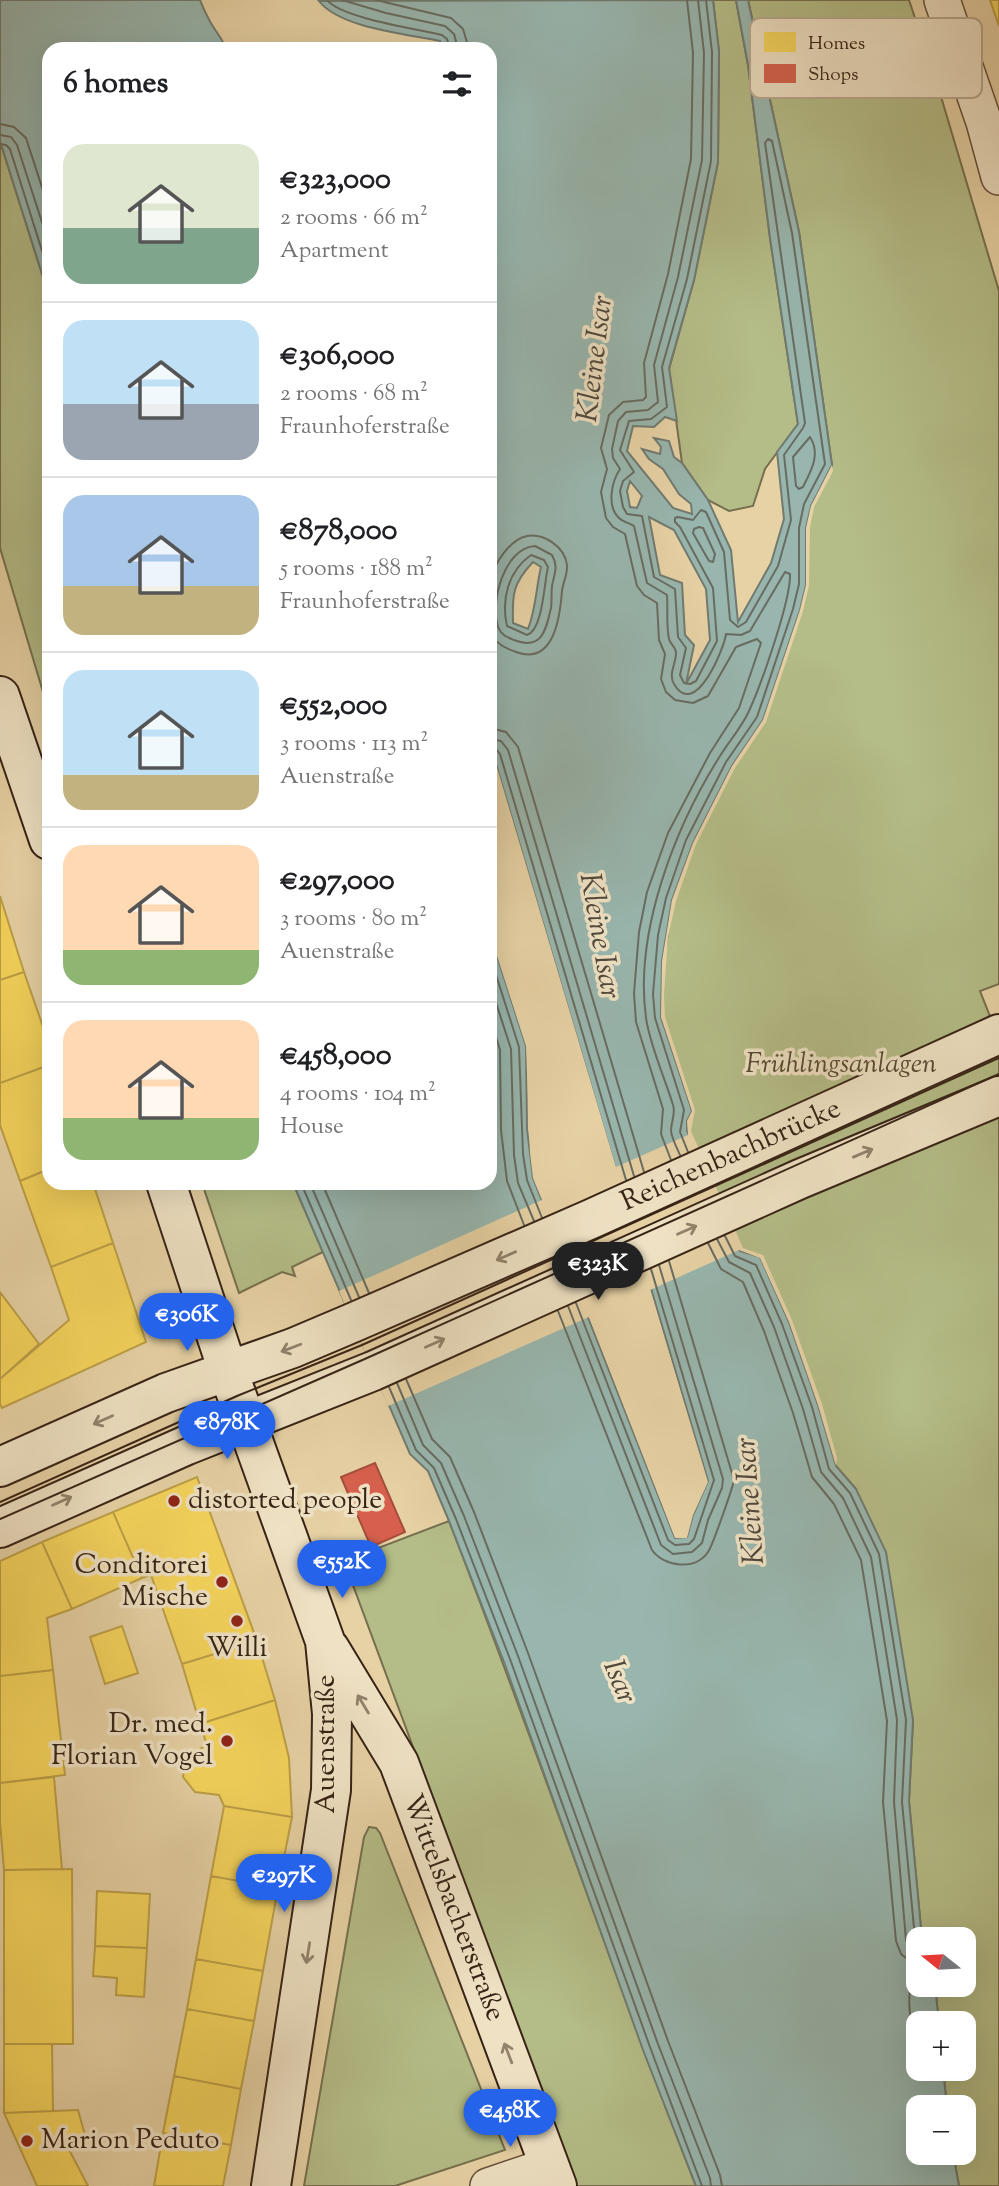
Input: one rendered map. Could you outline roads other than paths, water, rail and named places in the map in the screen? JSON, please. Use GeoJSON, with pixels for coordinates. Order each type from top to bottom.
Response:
{"type":"FeatureCollection","features":[{"type":"Feature","properties":{"kind":"main road"},"geometry":{"type":"LineString","coordinates":[[0,696],[42,819]]}},
{"type":"Feature","properties":{"kind":"main road","name":"Reichenbachbrücke"},"geometry":{"type":"LineString","coordinates":[[237,1396],[293,1348],[591,1219],[999,1034]]}},
{"type":"Feature","properties":{"kind":"main road","name":"Reichenbachbrücke"},"geometry":{"type":"LineString","coordinates":[[237,1396],[373,1371],[800,1179],[999,1096]]}},
{"type":"Feature","properties":{"kind":"main road","name":"Auenstraße"},"geometry":{"type":"LineString","coordinates":[[168,1190],[237,1396],[326,1642],[332,1714],[331,1790],[271,2186]]}},
{"type":"Feature","properties":{"kind":"main road"},"geometry":{"type":"LineString","coordinates":[[2,1463],[166,1392],[237,1396]]}},
{"type":"Feature","properties":{"kind":"main road"},"geometry":{"type":"LineString","coordinates":[[0,1528],[187,1445],[237,1396]]}},
{"type":"Feature","properties":{"kind":"main road","name":"Wittelsbacherstraße"},"geometry":{"type":"LineString","coordinates":[[326,1642],[398,1763],[554,2176]]}},
{"type":"Feature","properties":{"kind":"street"},"geometry":{"type":"LineString","coordinates":[[942,0],[950,18]]}},
{"type":"Feature","properties":{"kind":"street"},"geometry":{"type":"LineString","coordinates":[[982,96],[991,117],[999,177]]}},
{"type":"Feature","properties":{"kind":"street"},"geometry":{"type":"LineString","coordinates":[[488,2186],[554,2176]]}},
{"type":"Feature","properties":{"kind":"water"},"geometry":{"type":"Polygon","coordinates":[[[0,0],[200,0],[222,42],[42,42],[42,274],[0,141],[0,0]]]}},
{"type":"Feature","properties":{"kind":"water"},"geometry":{"type":"Polygon","coordinates":[[[713,0],[719,51],[718,162],[694,280],[669,368],[677,421],[665,417],[654,427],[633,426],[627,451],[673,508],[692,514],[691,504],[679,494],[663,469],[649,459],[642,449],[660,454],[661,447],[654,438],[669,441],[674,457],[682,463],[708,500],[731,550],[738,622],[771,563],[784,519],[777,452],[798,424],[752,98],[770,98],[799,232],[832,465],[811,506],[806,528],[806,585],[763,720],[732,766],[693,843],[672,900],[662,961],[661,1017],[692,1111],[687,1121],[687,1131],[740,1251],[760,1257],[789,1322],[836,1466],[856,1489],[886,1552],[913,1720],[909,1801],[921,1927],[906,1927],[906,1997],[936,1997],[938,2011],[906,2011],[906,2081],[944,2081],[946,2095],[906,2095],[906,2165],[955,2165],[959,2186],[696,2186],[643,2050],[504,1662],[449,1521],[428,1471],[410,1454],[296,1190],[497,1190],[497,956],[526,1046],[527,1129],[533,1178],[675,1538],[687,1537],[693,1515],[708,1481],[497,768],[497,42],[440,42],[375,29],[342,18],[319,1],[713,0]],[[630,481],[627,491],[630,507],[637,508],[642,496],[630,481]],[[649,517],[660,575],[682,583],[685,635],[694,645],[686,684],[710,640],[706,589],[674,530],[649,517]],[[533,562],[521,576],[515,590],[513,623],[528,629],[533,614],[541,567],[533,562]]]}},
{"type":"Feature","properties":{"kind":"water"},"geometry":{"type":"Polygon","coordinates":[[[736,0],[748,0],[752,18],[750,81],[748,65],[736,0]]]}},
{"type":"Feature","properties":{"kind":"tram line"},"geometry":{"type":"LineString","coordinates":[[0,1502],[237,1396],[362,1345],[999,1058]]}},
{"type":"Feature","properties":{"kind":"tram line"},"geometry":{"type":"LineString","coordinates":[[0,1519],[367,1358],[999,1074]]}},
{"type":"Feature","properties":{"kind":"place","name":"distorted people"},"geometry":{"type":"Point","coordinates":[174,1501]}},
{"type":"Feature","properties":{"kind":"place","name":"Conditorei Mische"},"geometry":{"type":"Point","coordinates":[222,1582]}},
{"type":"Feature","properties":{"kind":"place","name":"Willi"},"geometry":{"type":"Point","coordinates":[237,1621]}},
{"type":"Feature","properties":{"kind":"place","name":"Dr. med. Florian Vogel"},"geometry":{"type":"Point","coordinates":[227,1741]}},
{"type":"Feature","properties":{"kind":"place","name":"Marion Peduto"},"geometry":{"type":"Point","coordinates":[27,2141]}},
{"type":"Feature","properties":{"kind":"water label","name":"Kleine Isar"},"geometry":{"type":"Point","coordinates":[596,359]}},
{"type":"Feature","properties":{"kind":"water label","name":"Kleine Isar"},"geometry":{"type":"Point","coordinates":[599,936]}},
{"type":"Feature","properties":{"kind":"water label","name":"Kleine Isar"},"geometry":{"type":"Point","coordinates":[751,1501]}},
{"type":"Feature","properties":{"kind":"water label","name":"Isar"},"geometry":{"type":"Point","coordinates":[619,1682]}},
{"type":"Feature","properties":{"kind":"park label","name":"Frühlingsanlagen"},"geometry":{"type":"Point","coordinates":[841,1065]}}]}
